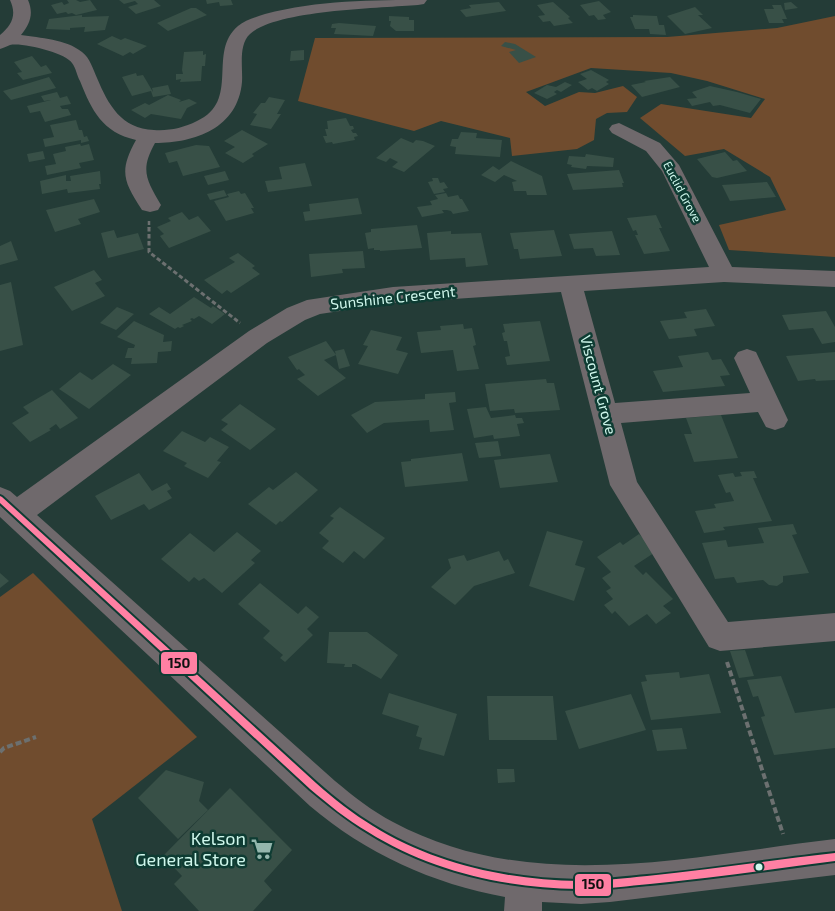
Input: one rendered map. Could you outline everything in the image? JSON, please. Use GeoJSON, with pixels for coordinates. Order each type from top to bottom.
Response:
{"type":"FeatureCollection","features":[{"type":"Feature","properties":{"kind":"street"},"geometry":{"type":"LineString","coordinates":[[4,41],[18,28],[23,17],[23,6],[19,0]]}},
{"type":"Feature","properties":{"kind":"street"},"geometry":{"type":"LineString","coordinates":[[4,41],[64,49],[75,55],[81,61],[102,111],[110,121],[127,132],[148,136],[188,132],[211,123],[220,116],[230,98],[236,41],[248,28],[290,13],[352,5],[418,0]]}},
{"type":"Feature","properties":{"kind":"street","name":"Euclid Grove"},"geometry":{"type":"LineString","coordinates":[[619,129],[653,148],[668,164],[724,274]]}},
{"type":"Feature","properties":{"kind":"street"},"geometry":{"type":"LineString","coordinates":[[148,136],[133,166],[134,176],[150,205]]}},
{"type":"Feature","properties":{"kind":"street","name":"Sunshine Crescent"},"geometry":{"type":"LineString","coordinates":[[8,506],[258,337],[296,314],[316,306],[340,301],[393,295],[724,274],[835,279]]}},
{"type":"Feature","properties":{"kind":"street","name":"Viscount Grove"},"geometry":{"type":"LineString","coordinates":[[571,285],[624,484],[720,637]]}},
{"type":"Feature","properties":{"kind":"street"},"geometry":{"type":"LineString","coordinates":[[606,414],[771,411],[747,358]]}},
{"type":"Feature","properties":{"kind":"street"},"geometry":{"type":"LineString","coordinates":[[8,506],[304,778],[350,816],[380,835],[419,853],[487,874],[524,896],[573,886],[835,857]]}},
{"type":"Feature","properties":{"kind":"street"},"geometry":{"type":"LineString","coordinates":[[720,637],[835,627]]}},
{"type":"Feature","properties":{"kind":"path"},"geometry":{"type":"LineString","coordinates":[[150,205],[149,252],[258,337]]}},
{"type":"Feature","properties":{"kind":"path"},"geometry":{"type":"LineString","coordinates":[[720,637],[792,862]]}},
{"type":"Feature","properties":{"kind":"path"},"geometry":{"type":"LineString","coordinates":[[0,752],[4,748],[36,737]]}},
{"type":"Feature","properties":{"kind":"shaded area"},"geometry":{"type":"Polygon","coordinates":[[[835,16],[835,257],[729,250],[719,225],[786,210],[770,177],[724,149],[685,156],[640,118],[661,104],[751,118],[765,99],[707,81],[671,73],[591,68],[526,92],[545,106],[579,92],[595,93],[623,86],[637,97],[627,112],[607,113],[596,119],[594,140],[577,149],[512,156],[510,138],[441,121],[414,131],[298,101],[315,38],[667,37],[777,28],[835,16]]]}},
{"type":"Feature","properties":{"kind":"shaded area"},"geometry":{"type":"Polygon","coordinates":[[[33,573],[197,737],[92,819],[122,911],[0,911],[0,597],[33,573]]]}},
{"type":"Feature","properties":{"kind":"building"},"geometry":{"type":"Polygon","coordinates":[[[67,0],[80,2],[90,0],[97,10],[76,15],[66,12],[57,14],[51,5],[62,2],[64,5],[69,3],[67,0]]]}},
{"type":"Feature","properties":{"kind":"building"},"geometry":{"type":"Polygon","coordinates":[[[119,0],[154,0],[161,6],[136,14],[128,7],[138,4],[135,1],[124,4],[119,0]]]}},
{"type":"Feature","properties":{"kind":"building"},"geometry":{"type":"Polygon","coordinates":[[[206,0],[231,0],[233,5],[220,6],[219,2],[207,4],[206,0]]]}},
{"type":"Feature","properties":{"kind":"building"},"geometry":{"type":"Polygon","coordinates":[[[599,1],[611,12],[603,15],[606,19],[598,20],[594,15],[589,16],[580,5],[599,1]]]}},
{"type":"Feature","properties":{"kind":"building"},"geometry":{"type":"Polygon","coordinates":[[[499,2],[506,11],[466,17],[460,10],[471,8],[469,5],[499,2]]]}},
{"type":"Feature","properties":{"kind":"building"},"geometry":{"type":"Polygon","coordinates":[[[553,2],[570,17],[568,18],[573,23],[554,26],[550,21],[543,22],[538,16],[545,15],[537,5],[553,2]]]}},
{"type":"Feature","properties":{"kind":"building"},"geometry":{"type":"Polygon","coordinates":[[[791,2],[798,8],[785,10],[784,3],[791,2]]]}},
{"type":"Feature","properties":{"kind":"building"},"geometry":{"type":"Polygon","coordinates":[[[772,5],[781,5],[787,19],[782,19],[784,23],[769,23],[764,9],[774,9],[772,5]]]}},
{"type":"Feature","properties":{"kind":"building"},"geometry":{"type":"Polygon","coordinates":[[[695,7],[703,15],[698,15],[712,28],[685,34],[667,16],[695,7]]]}},
{"type":"Feature","properties":{"kind":"building"},"geometry":{"type":"Polygon","coordinates":[[[191,8],[196,8],[207,15],[168,31],[157,23],[191,8]]]}},
{"type":"Feature","properties":{"kind":"building"},"geometry":{"type":"Polygon","coordinates":[[[82,15],[82,17],[109,16],[105,30],[84,32],[85,27],[70,28],[70,30],[46,29],[49,19],[82,15]]]}},
{"type":"Feature","properties":{"kind":"building"},"geometry":{"type":"Polygon","coordinates":[[[633,15],[657,16],[659,25],[664,25],[666,35],[650,34],[649,29],[635,29],[630,17],[633,17],[633,15]]]}},
{"type":"Feature","properties":{"kind":"building"},"geometry":{"type":"Polygon","coordinates":[[[389,16],[409,17],[409,20],[414,20],[414,31],[396,31],[390,26],[389,16]]]}},
{"type":"Feature","properties":{"kind":"building"},"geometry":{"type":"Polygon","coordinates":[[[332,24],[376,26],[373,36],[334,34],[336,28],[331,28],[332,24]]]}},
{"type":"Feature","properties":{"kind":"building"},"geometry":{"type":"Polygon","coordinates":[[[112,36],[121,40],[125,38],[147,46],[133,54],[130,52],[123,56],[97,44],[112,36]]]}},
{"type":"Feature","properties":{"kind":"building"},"geometry":{"type":"Polygon","coordinates":[[[505,42],[515,44],[536,57],[519,63],[509,52],[516,50],[501,46],[505,42]]]}},
{"type":"Feature","properties":{"kind":"building"},"geometry":{"type":"Polygon","coordinates":[[[304,50],[304,60],[290,61],[291,51],[304,50]]]}},
{"type":"Feature","properties":{"kind":"building"},"geometry":{"type":"Polygon","coordinates":[[[203,51],[203,55],[206,54],[205,66],[202,66],[201,81],[180,82],[181,79],[176,80],[176,74],[183,74],[184,52],[203,51]]]}},
{"type":"Feature","properties":{"kind":"building"},"geometry":{"type":"Polygon","coordinates":[[[32,56],[41,67],[46,65],[52,73],[23,80],[17,73],[22,72],[14,62],[32,56]]]}},
{"type":"Feature","properties":{"kind":"building"},"geometry":{"type":"Polygon","coordinates":[[[591,70],[609,80],[606,82],[609,84],[597,91],[592,88],[588,90],[578,82],[587,79],[580,74],[591,70]]]}},
{"type":"Feature","properties":{"kind":"building"},"geometry":{"type":"Polygon","coordinates":[[[136,73],[137,76],[143,75],[153,92],[152,88],[168,85],[171,94],[153,97],[151,91],[132,96],[122,77],[136,73]]]}},
{"type":"Feature","properties":{"kind":"building"},"geometry":{"type":"Polygon","coordinates":[[[49,77],[56,88],[11,100],[3,91],[49,77]]]}},
{"type":"Feature","properties":{"kind":"building"},"geometry":{"type":"Polygon","coordinates":[[[670,77],[680,87],[642,97],[631,85],[646,82],[644,81],[670,77]]]}},
{"type":"Feature","properties":{"kind":"building"},"geometry":{"type":"Polygon","coordinates":[[[565,82],[572,85],[561,92],[557,90],[554,92],[557,94],[547,99],[534,93],[547,85],[556,87],[565,82]]]}},
{"type":"Feature","properties":{"kind":"building"},"geometry":{"type":"Polygon","coordinates":[[[710,86],[761,99],[750,113],[720,105],[713,106],[710,102],[692,106],[687,99],[697,98],[692,92],[710,86]]]}},
{"type":"Feature","properties":{"kind":"building"},"geometry":{"type":"Polygon","coordinates":[[[57,92],[60,98],[67,96],[71,104],[60,106],[62,109],[68,109],[71,115],[45,122],[40,111],[30,113],[27,106],[51,100],[44,101],[41,96],[57,92]]]}},
{"type":"Feature","properties":{"kind":"building"},"geometry":{"type":"Polygon","coordinates":[[[168,95],[181,100],[179,102],[189,99],[197,103],[187,108],[181,119],[151,114],[145,118],[131,110],[145,103],[149,105],[168,95]]]}},
{"type":"Feature","properties":{"kind":"building"},"geometry":{"type":"Polygon","coordinates":[[[269,97],[285,100],[277,114],[281,114],[271,129],[250,125],[257,114],[253,113],[269,97]]]}},
{"type":"Feature","properties":{"kind":"building"},"geometry":{"type":"Polygon","coordinates":[[[346,118],[350,126],[353,126],[354,129],[351,130],[353,133],[356,133],[358,136],[354,137],[355,140],[333,144],[332,142],[326,143],[323,136],[327,136],[325,129],[328,129],[327,121],[346,118]]]}},
{"type":"Feature","properties":{"kind":"building"},"geometry":{"type":"Polygon","coordinates":[[[76,120],[79,130],[82,130],[84,137],[87,136],[89,141],[81,143],[81,140],[45,147],[43,139],[54,137],[50,125],[76,120]]]}},
{"type":"Feature","properties":{"kind":"building"},"geometry":{"type":"Polygon","coordinates":[[[242,130],[268,144],[252,154],[254,156],[243,163],[225,153],[235,147],[224,141],[242,130]]]}},
{"type":"Feature","properties":{"kind":"building"},"geometry":{"type":"Polygon","coordinates":[[[461,132],[477,133],[476,138],[502,140],[500,157],[455,154],[456,147],[450,146],[452,139],[458,139],[461,132]]]}},
{"type":"Feature","properties":{"kind":"building"},"geometry":{"type":"Polygon","coordinates":[[[401,138],[413,143],[416,140],[423,141],[435,146],[404,172],[392,167],[398,162],[390,158],[386,162],[376,158],[401,138]]]}},
{"type":"Feature","properties":{"kind":"building"},"geometry":{"type":"Polygon","coordinates":[[[80,144],[81,146],[89,144],[94,160],[79,163],[81,168],[47,175],[45,166],[56,164],[53,154],[66,151],[65,147],[80,144]]]}},
{"type":"Feature","properties":{"kind":"building"},"geometry":{"type":"Polygon","coordinates":[[[196,145],[209,146],[220,167],[183,176],[177,161],[169,163],[165,153],[196,145]]]}},
{"type":"Feature","properties":{"kind":"building"},"geometry":{"type":"Polygon","coordinates":[[[43,151],[45,159],[29,162],[27,154],[43,151]]]}},
{"type":"Feature","properties":{"kind":"building"},"geometry":{"type":"Polygon","coordinates":[[[725,152],[733,161],[737,160],[747,171],[717,178],[712,177],[697,159],[725,152]]]}},
{"type":"Feature","properties":{"kind":"building"},"geometry":{"type":"Polygon","coordinates":[[[586,154],[614,158],[613,167],[587,166],[586,169],[571,167],[572,165],[567,164],[569,156],[585,157],[586,154]]]}},
{"type":"Feature","properties":{"kind":"building"},"geometry":{"type":"Polygon","coordinates":[[[511,161],[542,176],[547,195],[527,195],[526,191],[514,191],[512,182],[517,181],[504,175],[495,182],[481,175],[493,166],[499,170],[511,161]]]}},
{"type":"Feature","properties":{"kind":"building"},"geometry":{"type":"Polygon","coordinates":[[[305,163],[312,186],[268,192],[265,181],[282,179],[279,167],[305,163]]]}},
{"type":"Feature","properties":{"kind":"building"},"geometry":{"type":"Polygon","coordinates":[[[619,170],[624,183],[622,183],[623,187],[573,190],[567,174],[619,170]]]}},
{"type":"Feature","properties":{"kind":"building"},"geometry":{"type":"Polygon","coordinates":[[[100,171],[100,189],[68,193],[67,189],[42,194],[40,181],[66,175],[66,181],[71,181],[70,176],[100,171]]]}},
{"type":"Feature","properties":{"kind":"building"},"geometry":{"type":"Polygon","coordinates":[[[225,171],[229,180],[208,185],[204,176],[225,171]]]}},
{"type":"Feature","properties":{"kind":"building"},"geometry":{"type":"Polygon","coordinates":[[[432,178],[438,178],[440,183],[444,182],[448,188],[443,189],[445,192],[434,194],[428,182],[433,181],[432,178]]]}},
{"type":"Feature","properties":{"kind":"building"},"geometry":{"type":"Polygon","coordinates":[[[767,182],[776,197],[730,201],[722,185],[767,182]]]}},
{"type":"Feature","properties":{"kind":"building"},"geometry":{"type":"Polygon","coordinates":[[[224,190],[227,196],[210,200],[207,194],[224,190]]]}},
{"type":"Feature","properties":{"kind":"building"},"geometry":{"type":"Polygon","coordinates":[[[239,191],[241,194],[245,193],[254,208],[251,208],[254,213],[226,221],[214,201],[229,197],[227,194],[239,191]]]}},
{"type":"Feature","properties":{"kind":"building"},"geometry":{"type":"Polygon","coordinates":[[[446,193],[448,197],[458,195],[469,211],[453,214],[451,211],[442,210],[444,213],[422,217],[417,207],[432,205],[430,201],[438,199],[435,195],[446,193]]]}},
{"type":"Feature","properties":{"kind":"building"},"geometry":{"type":"Polygon","coordinates":[[[358,198],[362,214],[305,221],[303,212],[310,211],[309,204],[358,198]]]}},
{"type":"Feature","properties":{"kind":"building"},"geometry":{"type":"Polygon","coordinates":[[[94,199],[100,212],[78,219],[81,224],[55,232],[46,210],[94,199]]]}},
{"type":"Feature","properties":{"kind":"building"},"geometry":{"type":"Polygon","coordinates":[[[182,212],[189,220],[198,216],[211,231],[169,248],[160,236],[164,234],[157,227],[171,221],[168,218],[182,212]]]}},
{"type":"Feature","properties":{"kind":"building"},"geometry":{"type":"Polygon","coordinates":[[[656,215],[662,228],[659,228],[670,251],[644,254],[635,235],[638,235],[636,230],[633,231],[627,218],[656,215]]]}},
{"type":"Feature","properties":{"kind":"building"},"geometry":{"type":"Polygon","coordinates":[[[417,225],[422,248],[380,251],[374,250],[374,248],[368,249],[365,233],[371,232],[371,229],[417,225]]]}},
{"type":"Feature","properties":{"kind":"building"},"geometry":{"type":"Polygon","coordinates":[[[114,230],[117,238],[138,233],[144,249],[108,258],[101,233],[114,230]]]}},
{"type":"Feature","properties":{"kind":"building"},"geometry":{"type":"Polygon","coordinates":[[[554,230],[562,256],[520,259],[518,249],[514,249],[510,233],[554,230]]]}},
{"type":"Feature","properties":{"kind":"building"},"geometry":{"type":"Polygon","coordinates":[[[451,231],[451,234],[481,233],[488,265],[466,267],[465,258],[430,260],[427,233],[451,231]]]}},
{"type":"Feature","properties":{"kind":"building"},"geometry":{"type":"Polygon","coordinates":[[[612,231],[620,255],[596,256],[593,248],[574,249],[569,234],[612,231]]]}},
{"type":"Feature","properties":{"kind":"building"},"geometry":{"type":"Polygon","coordinates":[[[11,241],[18,260],[0,265],[0,246],[11,241]]]}},
{"type":"Feature","properties":{"kind":"building"},"geometry":{"type":"Polygon","coordinates":[[[363,251],[365,268],[342,269],[343,273],[311,277],[309,254],[363,251]]]}},
{"type":"Feature","properties":{"kind":"building"},"geometry":{"type":"Polygon","coordinates":[[[238,253],[255,266],[252,268],[260,274],[231,293],[227,290],[222,294],[204,280],[235,262],[229,258],[238,253]]]}},
{"type":"Feature","properties":{"kind":"building"},"geometry":{"type":"Polygon","coordinates":[[[94,270],[102,280],[95,283],[105,296],[72,311],[54,287],[94,270]]]}},
{"type":"Feature","properties":{"kind":"building"},"geometry":{"type":"Polygon","coordinates":[[[11,282],[23,345],[0,351],[0,285],[11,282]]]}},
{"type":"Feature","properties":{"kind":"building"},"geometry":{"type":"Polygon","coordinates":[[[194,297],[225,314],[212,324],[199,316],[190,319],[192,321],[182,325],[184,326],[175,329],[149,314],[159,307],[170,314],[194,297]]]}},
{"type":"Feature","properties":{"kind":"building"},"geometry":{"type":"Polygon","coordinates":[[[117,307],[134,314],[116,330],[100,323],[117,307]]]}},
{"type":"Feature","properties":{"kind":"building"},"geometry":{"type":"Polygon","coordinates":[[[706,309],[715,326],[694,329],[697,336],[669,339],[660,321],[687,318],[684,312],[706,309]]]}},
{"type":"Feature","properties":{"kind":"building"},"geometry":{"type":"Polygon","coordinates":[[[826,311],[835,327],[835,342],[822,344],[813,328],[789,330],[782,315],[826,311]]]}},
{"type":"Feature","properties":{"kind":"building"},"geometry":{"type":"Polygon","coordinates":[[[134,321],[164,335],[163,342],[172,341],[171,351],[158,352],[157,363],[131,364],[132,358],[125,358],[128,348],[134,348],[135,345],[117,337],[134,321]]]}},
{"type":"Feature","properties":{"kind":"building"},"geometry":{"type":"Polygon","coordinates":[[[540,321],[550,361],[507,365],[505,357],[510,356],[507,341],[504,341],[502,333],[505,332],[503,324],[540,321]]]}},
{"type":"Feature","properties":{"kind":"building"},"geometry":{"type":"Polygon","coordinates":[[[463,324],[464,329],[472,328],[476,345],[473,346],[479,369],[457,371],[453,350],[421,353],[417,332],[441,330],[440,326],[463,324]]]}},
{"type":"Feature","properties":{"kind":"building"},"geometry":{"type":"Polygon","coordinates":[[[371,330],[402,337],[396,350],[408,353],[398,374],[358,364],[368,346],[363,345],[371,330]]]}},
{"type":"Feature","properties":{"kind":"building"},"geometry":{"type":"Polygon","coordinates":[[[326,341],[336,355],[324,360],[346,378],[318,396],[297,379],[305,375],[299,369],[297,370],[288,357],[326,341]]]}},
{"type":"Feature","properties":{"kind":"building"},"geometry":{"type":"Polygon","coordinates":[[[344,349],[350,366],[339,369],[335,351],[344,349]]]}},
{"type":"Feature","properties":{"kind":"building"},"geometry":{"type":"Polygon","coordinates":[[[708,352],[712,360],[721,359],[730,375],[720,376],[725,386],[663,392],[653,371],[683,367],[678,356],[708,352]]]}},
{"type":"Feature","properties":{"kind":"building"},"geometry":{"type":"Polygon","coordinates":[[[835,352],[835,380],[816,381],[815,379],[798,381],[786,356],[835,352]]]}},
{"type":"Feature","properties":{"kind":"building"},"geometry":{"type":"Polygon","coordinates":[[[113,364],[131,375],[89,409],[59,389],[80,372],[92,380],[113,364]]]}},
{"type":"Feature","properties":{"kind":"building"},"geometry":{"type":"Polygon","coordinates":[[[546,379],[547,383],[554,383],[560,410],[515,413],[514,409],[490,411],[485,384],[546,379]]]}},
{"type":"Feature","properties":{"kind":"building"},"geometry":{"type":"Polygon","coordinates":[[[52,390],[78,418],[60,429],[56,424],[49,429],[51,430],[30,442],[12,423],[29,413],[23,407],[52,390]]]}},
{"type":"Feature","properties":{"kind":"building"},"geometry":{"type":"Polygon","coordinates":[[[455,392],[456,402],[449,403],[454,430],[430,432],[429,420],[384,423],[367,433],[351,415],[375,402],[425,399],[425,394],[455,392]]]}},
{"type":"Feature","properties":{"kind":"building"},"geometry":{"type":"Polygon","coordinates":[[[240,404],[276,429],[250,450],[221,430],[228,424],[221,420],[240,404]]]}},
{"type":"Feature","properties":{"kind":"building"},"geometry":{"type":"Polygon","coordinates":[[[486,407],[491,418],[515,415],[516,418],[522,418],[524,423],[517,424],[520,436],[494,439],[493,435],[474,438],[467,409],[486,407]]]}},
{"type":"Feature","properties":{"kind":"building"},"geometry":{"type":"Polygon","coordinates":[[[721,415],[738,458],[694,462],[684,434],[692,434],[686,418],[721,415]]]}},
{"type":"Feature","properties":{"kind":"building"},"geometry":{"type":"Polygon","coordinates":[[[182,431],[205,442],[210,437],[229,447],[217,461],[221,462],[208,478],[184,466],[187,463],[163,451],[182,431]]]}},
{"type":"Feature","properties":{"kind":"building"},"geometry":{"type":"Polygon","coordinates":[[[498,441],[501,456],[479,458],[475,443],[498,441]]]}},
{"type":"Feature","properties":{"kind":"building"},"geometry":{"type":"Polygon","coordinates":[[[462,453],[468,481],[405,487],[401,462],[411,461],[411,459],[462,453]]]}},
{"type":"Feature","properties":{"kind":"building"},"geometry":{"type":"Polygon","coordinates":[[[550,454],[558,482],[500,488],[494,460],[550,454]]]}},
{"type":"Feature","properties":{"kind":"building"},"geometry":{"type":"Polygon","coordinates":[[[754,471],[757,478],[753,478],[772,521],[723,527],[725,530],[704,533],[695,511],[716,508],[714,504],[734,501],[730,492],[726,493],[718,475],[733,473],[735,477],[742,476],[740,472],[754,471]]]}},
{"type":"Feature","properties":{"kind":"building"},"geometry":{"type":"Polygon","coordinates":[[[296,472],[318,490],[282,522],[280,521],[276,525],[248,504],[269,487],[273,490],[296,472]]]}},
{"type":"Feature","properties":{"kind":"building"},"geometry":{"type":"Polygon","coordinates":[[[139,473],[152,491],[167,483],[171,489],[167,491],[172,498],[149,510],[144,504],[111,520],[95,496],[139,473]]]}},
{"type":"Feature","properties":{"kind":"building"},"geometry":{"type":"Polygon","coordinates":[[[340,507],[385,538],[364,559],[354,551],[343,563],[322,548],[329,541],[319,533],[334,518],[330,516],[340,507]]]}},
{"type":"Feature","properties":{"kind":"building"},"geometry":{"type":"Polygon","coordinates":[[[793,524],[797,534],[792,535],[809,573],[783,576],[783,582],[777,586],[769,585],[763,580],[737,583],[734,577],[715,579],[702,543],[726,540],[728,547],[764,543],[758,528],[793,524]]]}},
{"type":"Feature","properties":{"kind":"building"},"geometry":{"type":"Polygon","coordinates":[[[547,531],[583,541],[575,565],[585,568],[574,601],[529,586],[547,531]]]}},
{"type":"Feature","properties":{"kind":"building"},"geometry":{"type":"Polygon","coordinates":[[[237,532],[261,551],[251,560],[255,563],[222,593],[204,578],[199,581],[194,577],[189,582],[161,559],[190,533],[214,552],[237,532]]]}},
{"type":"Feature","properties":{"kind":"building"},"geometry":{"type":"Polygon","coordinates":[[[639,534],[657,551],[634,566],[643,575],[646,572],[673,599],[663,606],[671,613],[656,624],[647,614],[629,626],[615,611],[612,614],[604,605],[613,599],[606,591],[611,588],[602,578],[611,572],[597,557],[620,542],[623,545],[639,534]]]}},
{"type":"Feature","properties":{"kind":"building"},"geometry":{"type":"Polygon","coordinates":[[[499,551],[504,561],[508,559],[515,573],[474,586],[455,605],[431,587],[451,568],[448,559],[464,555],[467,561],[499,551]]]}},
{"type":"Feature","properties":{"kind":"building"},"geometry":{"type":"Polygon","coordinates":[[[0,573],[9,581],[0,588],[0,573]]]}},
{"type":"Feature","properties":{"kind":"building"},"geometry":{"type":"Polygon","coordinates":[[[260,583],[298,614],[306,606],[319,617],[307,629],[313,635],[285,662],[280,658],[283,655],[263,638],[270,631],[238,604],[260,583]]]}},
{"type":"Feature","properties":{"kind":"building"},"geometry":{"type":"Polygon","coordinates":[[[329,632],[367,632],[398,655],[381,679],[355,664],[352,664],[352,667],[344,667],[345,664],[327,663],[329,632]]]}},
{"type":"Feature","properties":{"kind":"building"},"geometry":{"type":"Polygon","coordinates":[[[745,650],[754,676],[739,678],[730,651],[745,650]]]}},
{"type":"Feature","properties":{"kind":"building"},"geometry":{"type":"Polygon","coordinates":[[[679,672],[680,678],[709,674],[721,713],[651,720],[641,682],[647,681],[645,675],[679,672]]]}},
{"type":"Feature","properties":{"kind":"building"},"geometry":{"type":"Polygon","coordinates":[[[781,676],[795,713],[835,708],[835,748],[774,755],[761,717],[765,716],[758,696],[753,697],[747,680],[781,676]]]}},
{"type":"Feature","properties":{"kind":"building"},"geometry":{"type":"Polygon","coordinates":[[[389,693],[457,714],[444,756],[419,749],[422,738],[416,736],[419,726],[382,714],[389,693]]]}},
{"type":"Feature","properties":{"kind":"building"},"geometry":{"type":"Polygon","coordinates":[[[631,694],[646,730],[579,749],[565,711],[631,694]]]}},
{"type":"Feature","properties":{"kind":"building"},"geometry":{"type":"Polygon","coordinates":[[[487,696],[553,696],[557,740],[489,740],[487,696]]]}},
{"type":"Feature","properties":{"kind":"building"},"geometry":{"type":"Polygon","coordinates":[[[682,728],[687,749],[657,751],[652,730],[682,728]]]}},
{"type":"Feature","properties":{"kind":"building"},"geometry":{"type":"Polygon","coordinates":[[[497,769],[514,769],[515,782],[498,783],[497,769]]]}},
{"type":"Feature","properties":{"kind":"building"},"geometry":{"type":"Polygon","coordinates":[[[166,770],[204,782],[199,801],[208,810],[178,839],[138,798],[166,770]]]}},
{"type":"Feature","properties":{"kind":"building"},"geometry":{"type":"Polygon","coordinates":[[[230,788],[292,850],[264,881],[272,890],[253,911],[199,911],[174,884],[182,876],[163,856],[230,788]]]}},
{"type":"Feature","properties":{"kind":"transit line","name":"150"},"geometry":{"type":"LineString","coordinates":[[0,499],[313,786],[362,824],[403,847],[451,865],[502,878],[528,882],[580,885],[681,877],[835,857]]}},
{"type":"Feature","properties":{"kind":"place","name":"Kelson General Store"},"geometry":{"type":"Point","coordinates":[262,849]}}]}
